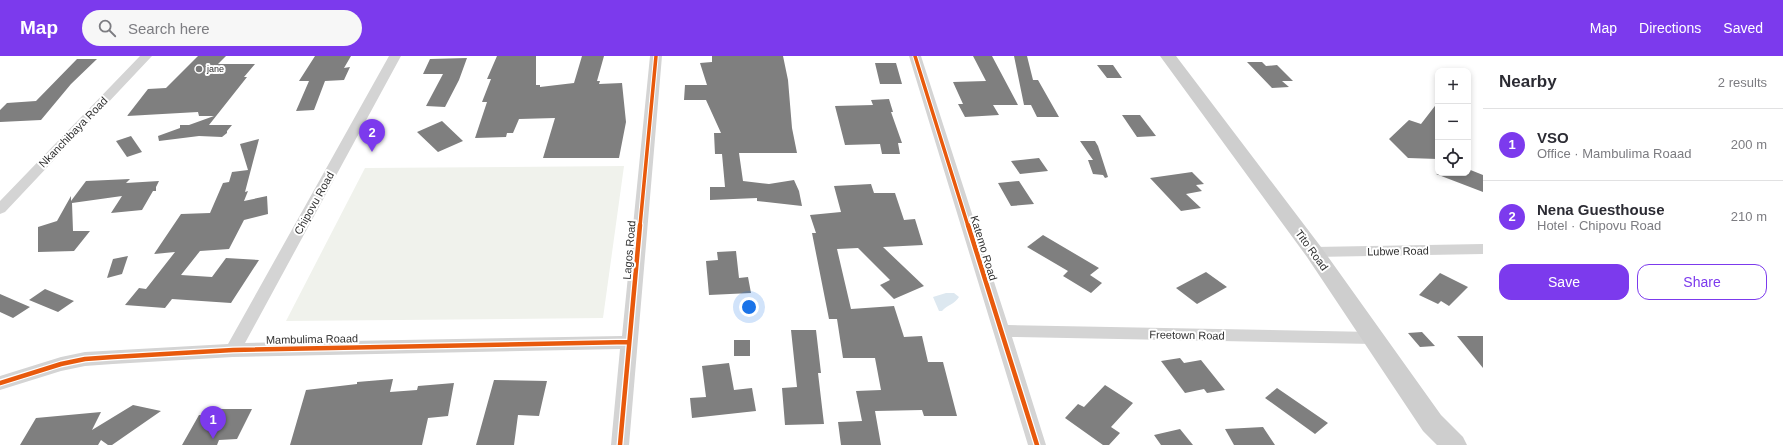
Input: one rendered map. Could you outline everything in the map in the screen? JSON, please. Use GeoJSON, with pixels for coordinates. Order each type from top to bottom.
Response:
{"type":"FeatureCollection","features":[{"type":"Feature","properties":{"kind":"main road","name":"Tito Road"},"geometry":{"type":"LineString","coordinates":[[1168,56],[1314,252],[1432,423],[1454,445]]}},
{"type":"Feature","properties":{"kind":"street","name":"Nkanchibaya Road"},"geometry":{"type":"LineString","coordinates":[[0,209],[146,56]]}},
{"type":"Feature","properties":{"kind":"street","name":"Chipovu Road"},"geometry":{"type":"LineString","coordinates":[[232,350],[395,56]]}},
{"type":"Feature","properties":{"kind":"street","name":"Lagos Road"},"geometry":{"type":"LineString","coordinates":[[620,445],[656,56]]}},
{"type":"Feature","properties":{"kind":"street","name":"Katemo Road"},"geometry":{"type":"LineString","coordinates":[[915,56],[1037,445]]}},
{"type":"Feature","properties":{"kind":"street","name":"Lubwe Road"},"geometry":{"type":"LineString","coordinates":[[1314,252],[1483,249]]}},
{"type":"Feature","properties":{"kind":"street","name":"Freetown Road"},"geometry":{"type":"LineString","coordinates":[[1000,331],[1373,338]]}},
{"type":"Feature","properties":{"kind":"street","name":"Mambulima Roaad"},"geometry":{"type":"LineString","coordinates":[[0,383],[61,364],[85,359],[232,350],[629,342]]}},
{"type":"Feature","properties":{"kind":"shaded area"},"geometry":{"type":"Polygon","coordinates":[[[624,166],[603,318],[286,321],[365,168],[624,166]]]}},
{"type":"Feature","properties":{"kind":"shaded area"},"geometry":{"type":"Polygon","coordinates":[[[946,293],[954,293],[959,297],[942,311],[939,311],[933,297],[946,293]]]}},
{"type":"Feature","properties":{"kind":"building"},"geometry":{"type":"Polygon","coordinates":[[[198,56],[226,56],[218,64],[255,64],[244,77],[247,77],[209,125],[232,125],[227,133],[222,137],[199,136],[159,141],[158,136],[180,128],[180,125],[189,125],[214,116],[199,116],[198,112],[127,116],[148,89],[166,88],[198,56]]]}},
{"type":"Feature","properties":{"kind":"building"},"geometry":{"type":"Polygon","coordinates":[[[315,56],[351,56],[344,68],[350,67],[344,80],[325,81],[314,110],[296,111],[309,81],[299,81],[315,56]]]}},
{"type":"Feature","properties":{"kind":"building"},"geometry":{"type":"Polygon","coordinates":[[[497,56],[536,56],[536,85],[540,85],[540,87],[574,83],[582,56],[604,56],[597,81],[600,81],[599,84],[622,83],[626,122],[619,158],[543,158],[555,118],[519,119],[513,133],[507,133],[506,137],[475,138],[487,102],[482,102],[491,79],[487,79],[497,56]]]}},
{"type":"Feature","properties":{"kind":"building"},"geometry":{"type":"Polygon","coordinates":[[[712,56],[783,56],[788,80],[792,128],[797,153],[739,153],[743,181],[769,184],[794,180],[799,191],[802,206],[757,201],[757,198],[710,200],[710,187],[725,187],[722,154],[715,154],[714,133],[721,133],[706,100],[684,100],[685,85],[707,85],[700,63],[712,62],[712,56]]]}},
{"type":"Feature","properties":{"kind":"building"},"geometry":{"type":"Polygon","coordinates":[[[973,56],[992,56],[1018,105],[993,105],[999,115],[965,117],[958,104],[963,104],[953,82],[986,81],[973,56]]]}},
{"type":"Feature","properties":{"kind":"building"},"geometry":{"type":"Polygon","coordinates":[[[1014,56],[1027,56],[1033,80],[1038,80],[1059,117],[1037,117],[1031,105],[1024,105],[1014,56]]]}},
{"type":"Feature","properties":{"kind":"building"},"geometry":{"type":"Polygon","coordinates":[[[467,58],[459,80],[445,107],[426,106],[443,74],[423,74],[430,59],[467,58]]]}},
{"type":"Feature","properties":{"kind":"building"},"geometry":{"type":"Polygon","coordinates":[[[77,59],[97,59],[71,84],[41,120],[0,122],[0,110],[7,103],[36,101],[77,59]]]}},
{"type":"Feature","properties":{"kind":"building"},"geometry":{"type":"Polygon","coordinates":[[[1247,62],[1262,62],[1266,66],[1277,65],[1293,81],[1282,81],[1289,87],[1272,88],[1247,62]]]}},
{"type":"Feature","properties":{"kind":"building"},"geometry":{"type":"Polygon","coordinates":[[[875,63],[896,63],[902,84],[880,84],[875,63]]]}},
{"type":"Feature","properties":{"kind":"building"},"geometry":{"type":"Polygon","coordinates":[[[1097,65],[1113,65],[1122,78],[1107,78],[1097,65]]]}},
{"type":"Feature","properties":{"kind":"building"},"geometry":{"type":"Polygon","coordinates":[[[889,99],[893,112],[891,112],[902,143],[898,143],[900,154],[882,154],[880,144],[845,145],[835,106],[873,105],[871,100],[889,99]]]}},
{"type":"Feature","properties":{"kind":"building"},"geometry":{"type":"Polygon","coordinates":[[[1435,106],[1435,159],[1408,158],[1389,139],[1409,120],[1421,124],[1435,106]]]}},
{"type":"Feature","properties":{"kind":"building"},"geometry":{"type":"Polygon","coordinates":[[[1122,115],[1140,115],[1156,136],[1137,137],[1122,115]]]}},
{"type":"Feature","properties":{"kind":"building"},"geometry":{"type":"Polygon","coordinates":[[[442,121],[463,141],[438,152],[417,132],[442,121]]]}},
{"type":"Feature","properties":{"kind":"building"},"geometry":{"type":"Polygon","coordinates":[[[131,136],[142,152],[127,157],[116,141],[131,136]]]}},
{"type":"Feature","properties":{"kind":"building"},"geometry":{"type":"Polygon","coordinates":[[[259,139],[245,192],[248,191],[244,201],[267,196],[268,214],[244,220],[229,249],[200,251],[181,275],[212,277],[226,258],[259,260],[231,303],[172,299],[165,308],[125,305],[139,288],[146,289],[175,252],[154,254],[181,214],[210,213],[223,183],[229,182],[232,172],[248,170],[240,144],[259,139]]]}},
{"type":"Feature","properties":{"kind":"building"},"geometry":{"type":"Polygon","coordinates":[[[1080,141],[1095,141],[1108,177],[1105,178],[1103,175],[1093,174],[1088,160],[1093,160],[1080,141]]]}},
{"type":"Feature","properties":{"kind":"building"},"geometry":{"type":"Polygon","coordinates":[[[1039,158],[1048,171],[1020,174],[1011,161],[1039,158]]]}},
{"type":"Feature","properties":{"kind":"building"},"geometry":{"type":"Polygon","coordinates":[[[1471,170],[1483,175],[1483,192],[1441,176],[1471,176],[1471,170]]]}},
{"type":"Feature","properties":{"kind":"building"},"geometry":{"type":"Polygon","coordinates":[[[1192,172],[1204,184],[1196,185],[1202,191],[1186,194],[1201,208],[1181,211],[1150,178],[1192,172]]]}},
{"type":"Feature","properties":{"kind":"building"},"geometry":{"type":"Polygon","coordinates":[[[130,179],[126,183],[159,181],[156,191],[153,191],[142,210],[111,213],[122,196],[72,203],[73,231],[90,231],[74,251],[38,252],[38,227],[57,221],[71,196],[71,201],[86,181],[130,179]]]}},
{"type":"Feature","properties":{"kind":"building"},"geometry":{"type":"Polygon","coordinates":[[[1019,181],[1034,204],[1011,206],[998,183],[1019,181]]]}},
{"type":"Feature","properties":{"kind":"building"},"geometry":{"type":"Polygon","coordinates":[[[871,184],[874,193],[895,193],[904,220],[915,219],[923,245],[883,247],[924,286],[894,299],[880,285],[890,280],[858,248],[837,249],[851,309],[894,306],[904,337],[922,336],[928,362],[943,362],[957,416],[924,416],[922,410],[875,411],[881,445],[841,445],[838,422],[862,421],[856,391],[881,390],[875,358],[843,358],[837,319],[829,319],[812,233],[816,233],[810,215],[841,212],[834,186],[871,184]]]}},
{"type":"Feature","properties":{"kind":"building"},"geometry":{"type":"Polygon","coordinates":[[[1043,235],[1099,268],[1090,275],[1102,283],[1091,293],[1063,276],[1068,271],[1027,247],[1043,235]]]}},
{"type":"Feature","properties":{"kind":"building"},"geometry":{"type":"Polygon","coordinates":[[[736,251],[739,278],[748,277],[751,293],[709,295],[706,261],[718,260],[717,252],[736,251]]]}},
{"type":"Feature","properties":{"kind":"building"},"geometry":{"type":"Polygon","coordinates":[[[128,256],[122,274],[107,278],[113,259],[128,256]]]}},
{"type":"Feature","properties":{"kind":"building"},"geometry":{"type":"Polygon","coordinates":[[[1206,272],[1227,287],[1197,304],[1176,288],[1206,272]]]}},
{"type":"Feature","properties":{"kind":"building"},"geometry":{"type":"Polygon","coordinates":[[[1440,273],[1468,287],[1449,306],[1441,301],[1438,304],[1419,295],[1440,273]]]}},
{"type":"Feature","properties":{"kind":"building"},"geometry":{"type":"Polygon","coordinates":[[[45,289],[74,301],[58,312],[29,300],[45,289]]]}},
{"type":"Feature","properties":{"kind":"building"},"geometry":{"type":"Polygon","coordinates":[[[0,294],[30,307],[13,318],[0,312],[0,294]]]}},
{"type":"Feature","properties":{"kind":"building"},"geometry":{"type":"Polygon","coordinates":[[[791,330],[816,330],[821,373],[818,373],[824,424],[785,425],[782,388],[797,387],[791,330]]]}},
{"type":"Feature","properties":{"kind":"building"},"geometry":{"type":"Polygon","coordinates":[[[1422,332],[1435,346],[1420,347],[1408,333],[1422,332]]]}},
{"type":"Feature","properties":{"kind":"building"},"geometry":{"type":"Polygon","coordinates":[[[1457,336],[1483,336],[1483,368],[1457,336]]]}},
{"type":"Feature","properties":{"kind":"building"},"geometry":{"type":"Polygon","coordinates":[[[734,340],[750,340],[750,356],[734,356],[734,340]]]}},
{"type":"Feature","properties":{"kind":"building"},"geometry":{"type":"Polygon","coordinates":[[[1180,358],[1184,363],[1201,360],[1225,390],[1207,393],[1204,389],[1185,393],[1161,361],[1180,358]]]}},
{"type":"Feature","properties":{"kind":"building"},"geometry":{"type":"Polygon","coordinates":[[[729,363],[734,390],[752,388],[756,411],[692,418],[690,398],[706,397],[702,366],[729,363]]]}},
{"type":"Feature","properties":{"kind":"building"},"geometry":{"type":"Polygon","coordinates":[[[393,379],[390,392],[417,390],[418,386],[454,383],[448,416],[428,418],[422,445],[290,445],[306,390],[357,384],[357,382],[393,379]]]}},
{"type":"Feature","properties":{"kind":"building"},"geometry":{"type":"Polygon","coordinates":[[[494,380],[547,381],[539,416],[518,415],[514,445],[476,445],[494,380]]]}},
{"type":"Feature","properties":{"kind":"building"},"geometry":{"type":"Polygon","coordinates":[[[1105,385],[1133,403],[1111,427],[1120,433],[1109,445],[1103,445],[1065,418],[1078,404],[1084,407],[1105,385]]]}},
{"type":"Feature","properties":{"kind":"building"},"geometry":{"type":"Polygon","coordinates":[[[1277,388],[1328,423],[1315,434],[1265,398],[1277,388]]]}},
{"type":"Feature","properties":{"kind":"building"},"geometry":{"type":"Polygon","coordinates":[[[133,405],[161,411],[112,445],[108,445],[101,440],[98,445],[20,445],[36,418],[101,412],[92,430],[133,405]]]}},
{"type":"Feature","properties":{"kind":"building"},"geometry":{"type":"Polygon","coordinates":[[[221,409],[252,409],[237,439],[219,440],[217,445],[182,445],[199,415],[218,415],[221,409]]]}},
{"type":"Feature","properties":{"kind":"building"},"geometry":{"type":"Polygon","coordinates":[[[1263,427],[1275,445],[1234,445],[1225,429],[1263,427]]]}},
{"type":"Feature","properties":{"kind":"building"},"geometry":{"type":"Polygon","coordinates":[[[1180,429],[1193,445],[1161,445],[1154,435],[1180,429]]]}},
{"type":"Feature","properties":{"kind":"cycle path"},"geometry":{"type":"LineString","coordinates":[[620,445],[656,56]]}},
{"type":"Feature","properties":{"kind":"cycle path"},"geometry":{"type":"LineString","coordinates":[[915,56],[1037,445]]}},
{"type":"Feature","properties":{"kind":"cycle path"},"geometry":{"type":"LineString","coordinates":[[0,383],[61,364],[85,359],[113,357],[233,350],[629,342]]}},
{"type":"Feature","properties":{"kind":"place","name":"jane"},"geometry":{"type":"Point","coordinates":[199,69]}},
{"type":"Feature","properties":{"kind":"place","name":"Nena Guesthouse"},"geometry":{"type":"Point","coordinates":[372,152]}},
{"type":"Feature","properties":{"kind":"place","name":"VSO"},"geometry":{"type":"Point","coordinates":[213,439]}}]}
